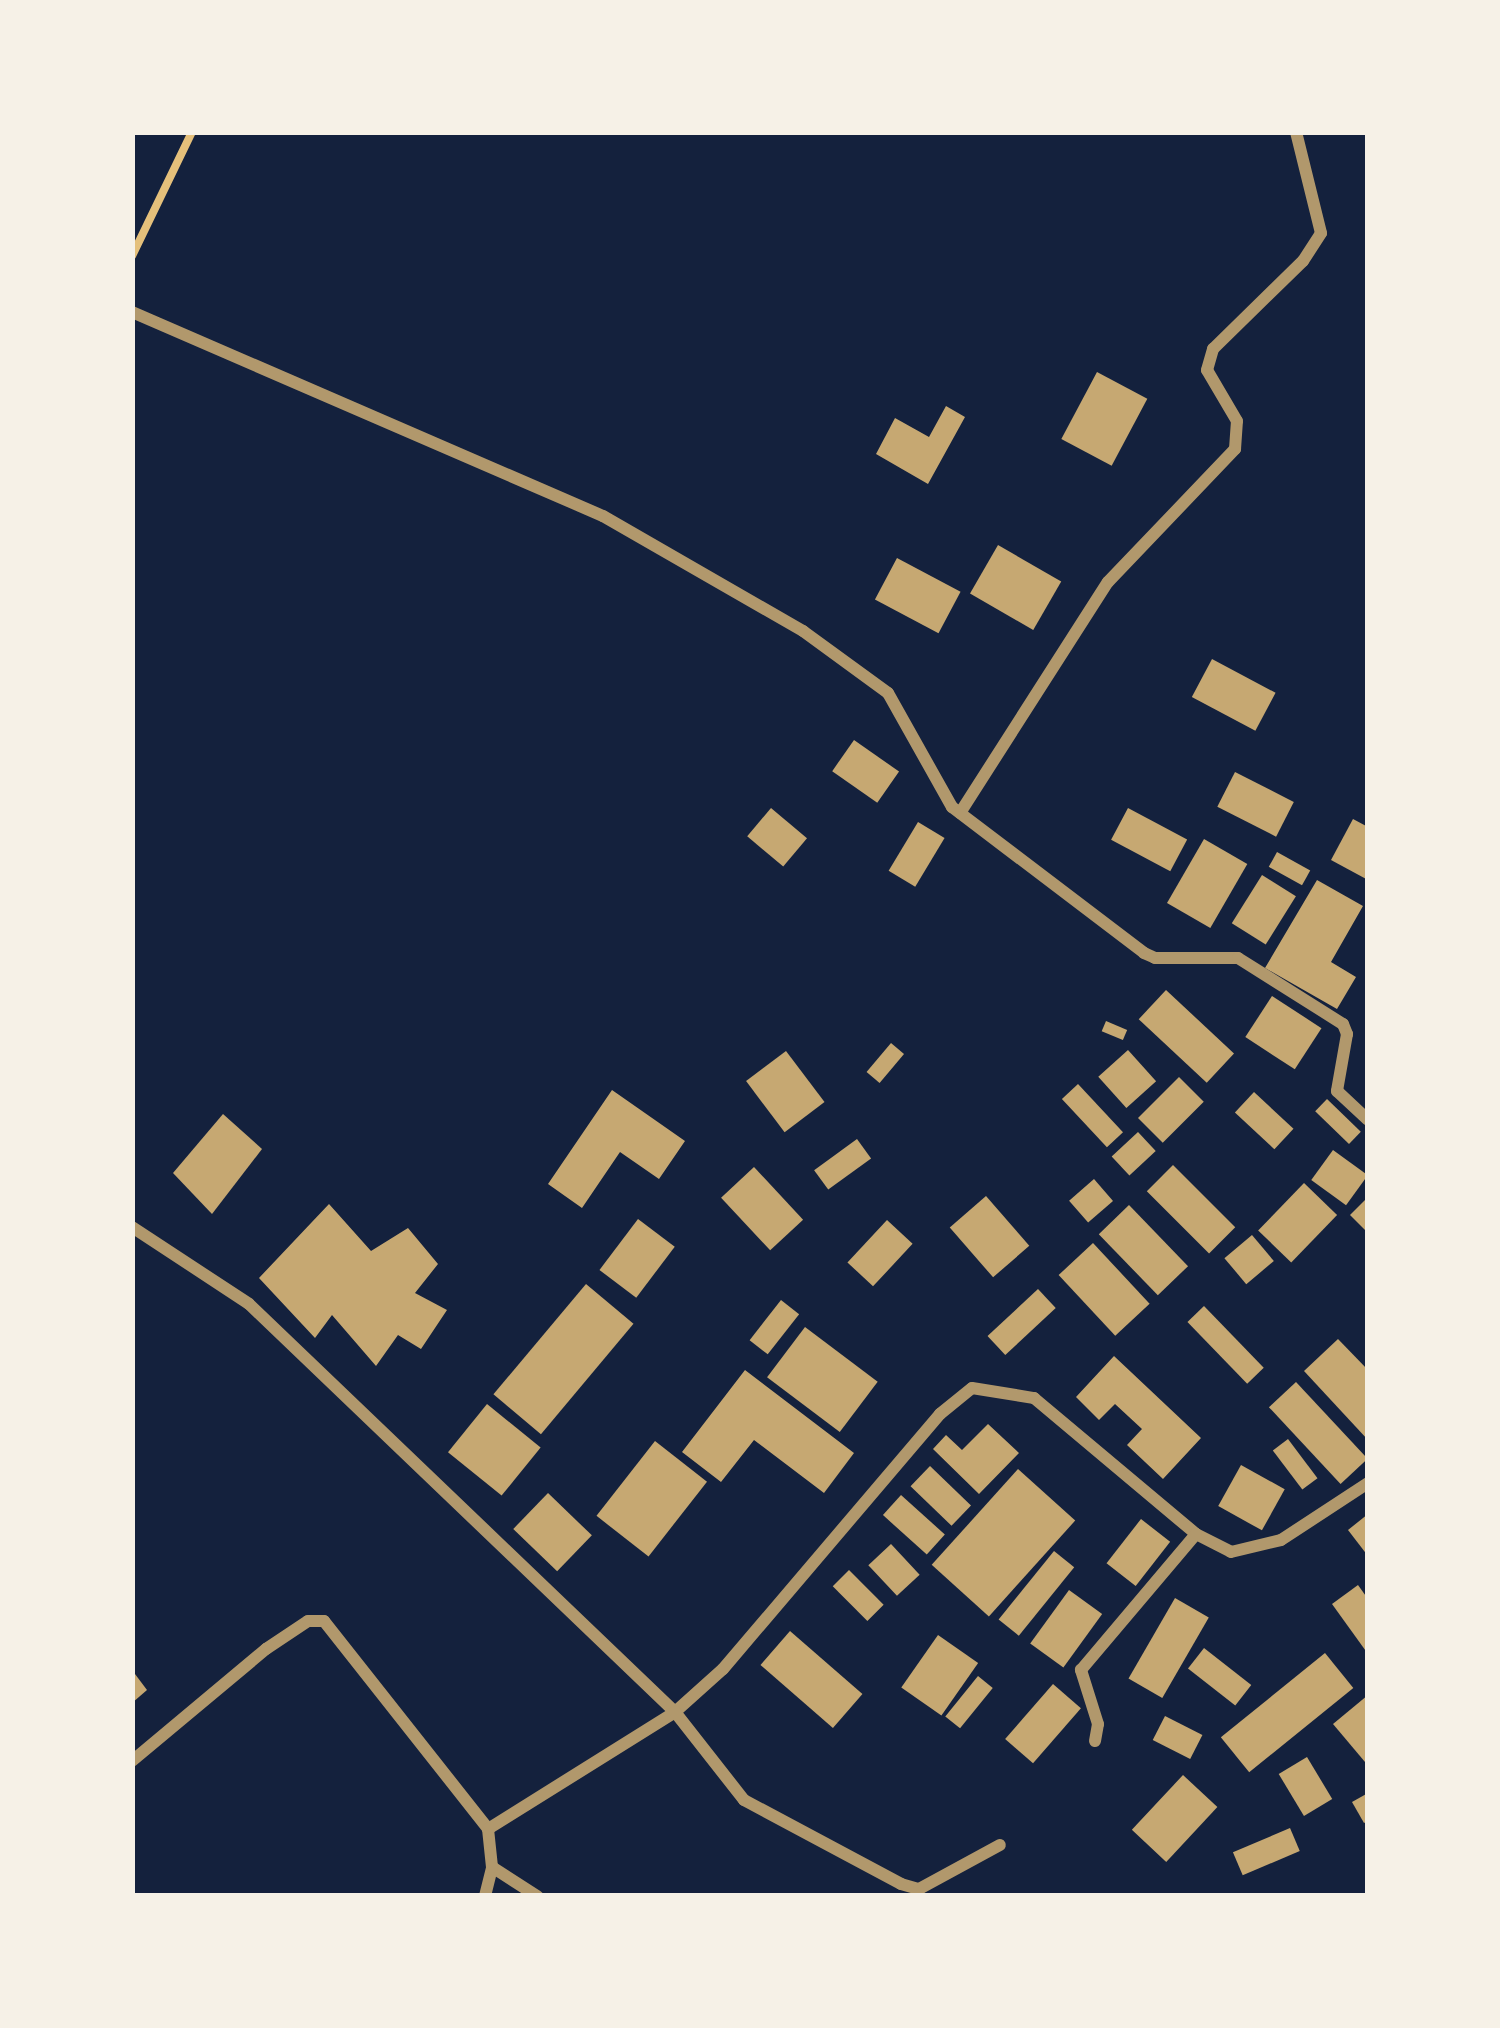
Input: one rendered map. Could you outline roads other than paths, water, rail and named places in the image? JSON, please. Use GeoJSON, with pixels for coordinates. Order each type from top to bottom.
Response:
{"type":"FeatureCollection","features":[{"type":"Feature","properties":{"kind":"street"},"geometry":{"type":"LineString","coordinates":[[960,813],[1108,583],[1235,449],[1237,421],[1207,370],[1213,350],[1303,261],[1321,233],[1296,132]]}},
{"type":"Feature","properties":{"kind":"street"},"geometry":{"type":"LineString","coordinates":[[132,312],[602,516],[803,632],[888,693],[946,800],[1144,953],[1156,958],[1244,960],[1343,1024],[1347,1034],[1337,1091],[1368,1120]]}},
{"type":"Feature","properties":{"kind":"street"},"geometry":{"type":"LineString","coordinates":[[132,1227],[249,1304],[675,1712],[744,1800],[901,1884],[919,1889],[1000,1845]]}},
{"type":"Feature","properties":{"kind":"street"},"geometry":{"type":"LineString","coordinates":[[488,1829],[675,1712],[723,1669],[940,1414],[972,1388],[1034,1398],[1196,1534],[1232,1552],[1281,1540],[1368,1483]]}},
{"type":"Feature","properties":{"kind":"street"},"geometry":{"type":"LineString","coordinates":[[1095,1741],[1097,1724],[1081,1670],[1196,1534]]}},
{"type":"Feature","properties":{"kind":"street"},"geometry":{"type":"LineString","coordinates":[[132,1760],[266,1649],[308,1621],[324,1621],[335,1628],[488,1829],[492,1867],[485,1896]]}},
{"type":"Feature","properties":{"kind":"street"},"geometry":{"type":"LineString","coordinates":[[492,1867],[537,1896]]}}]}
